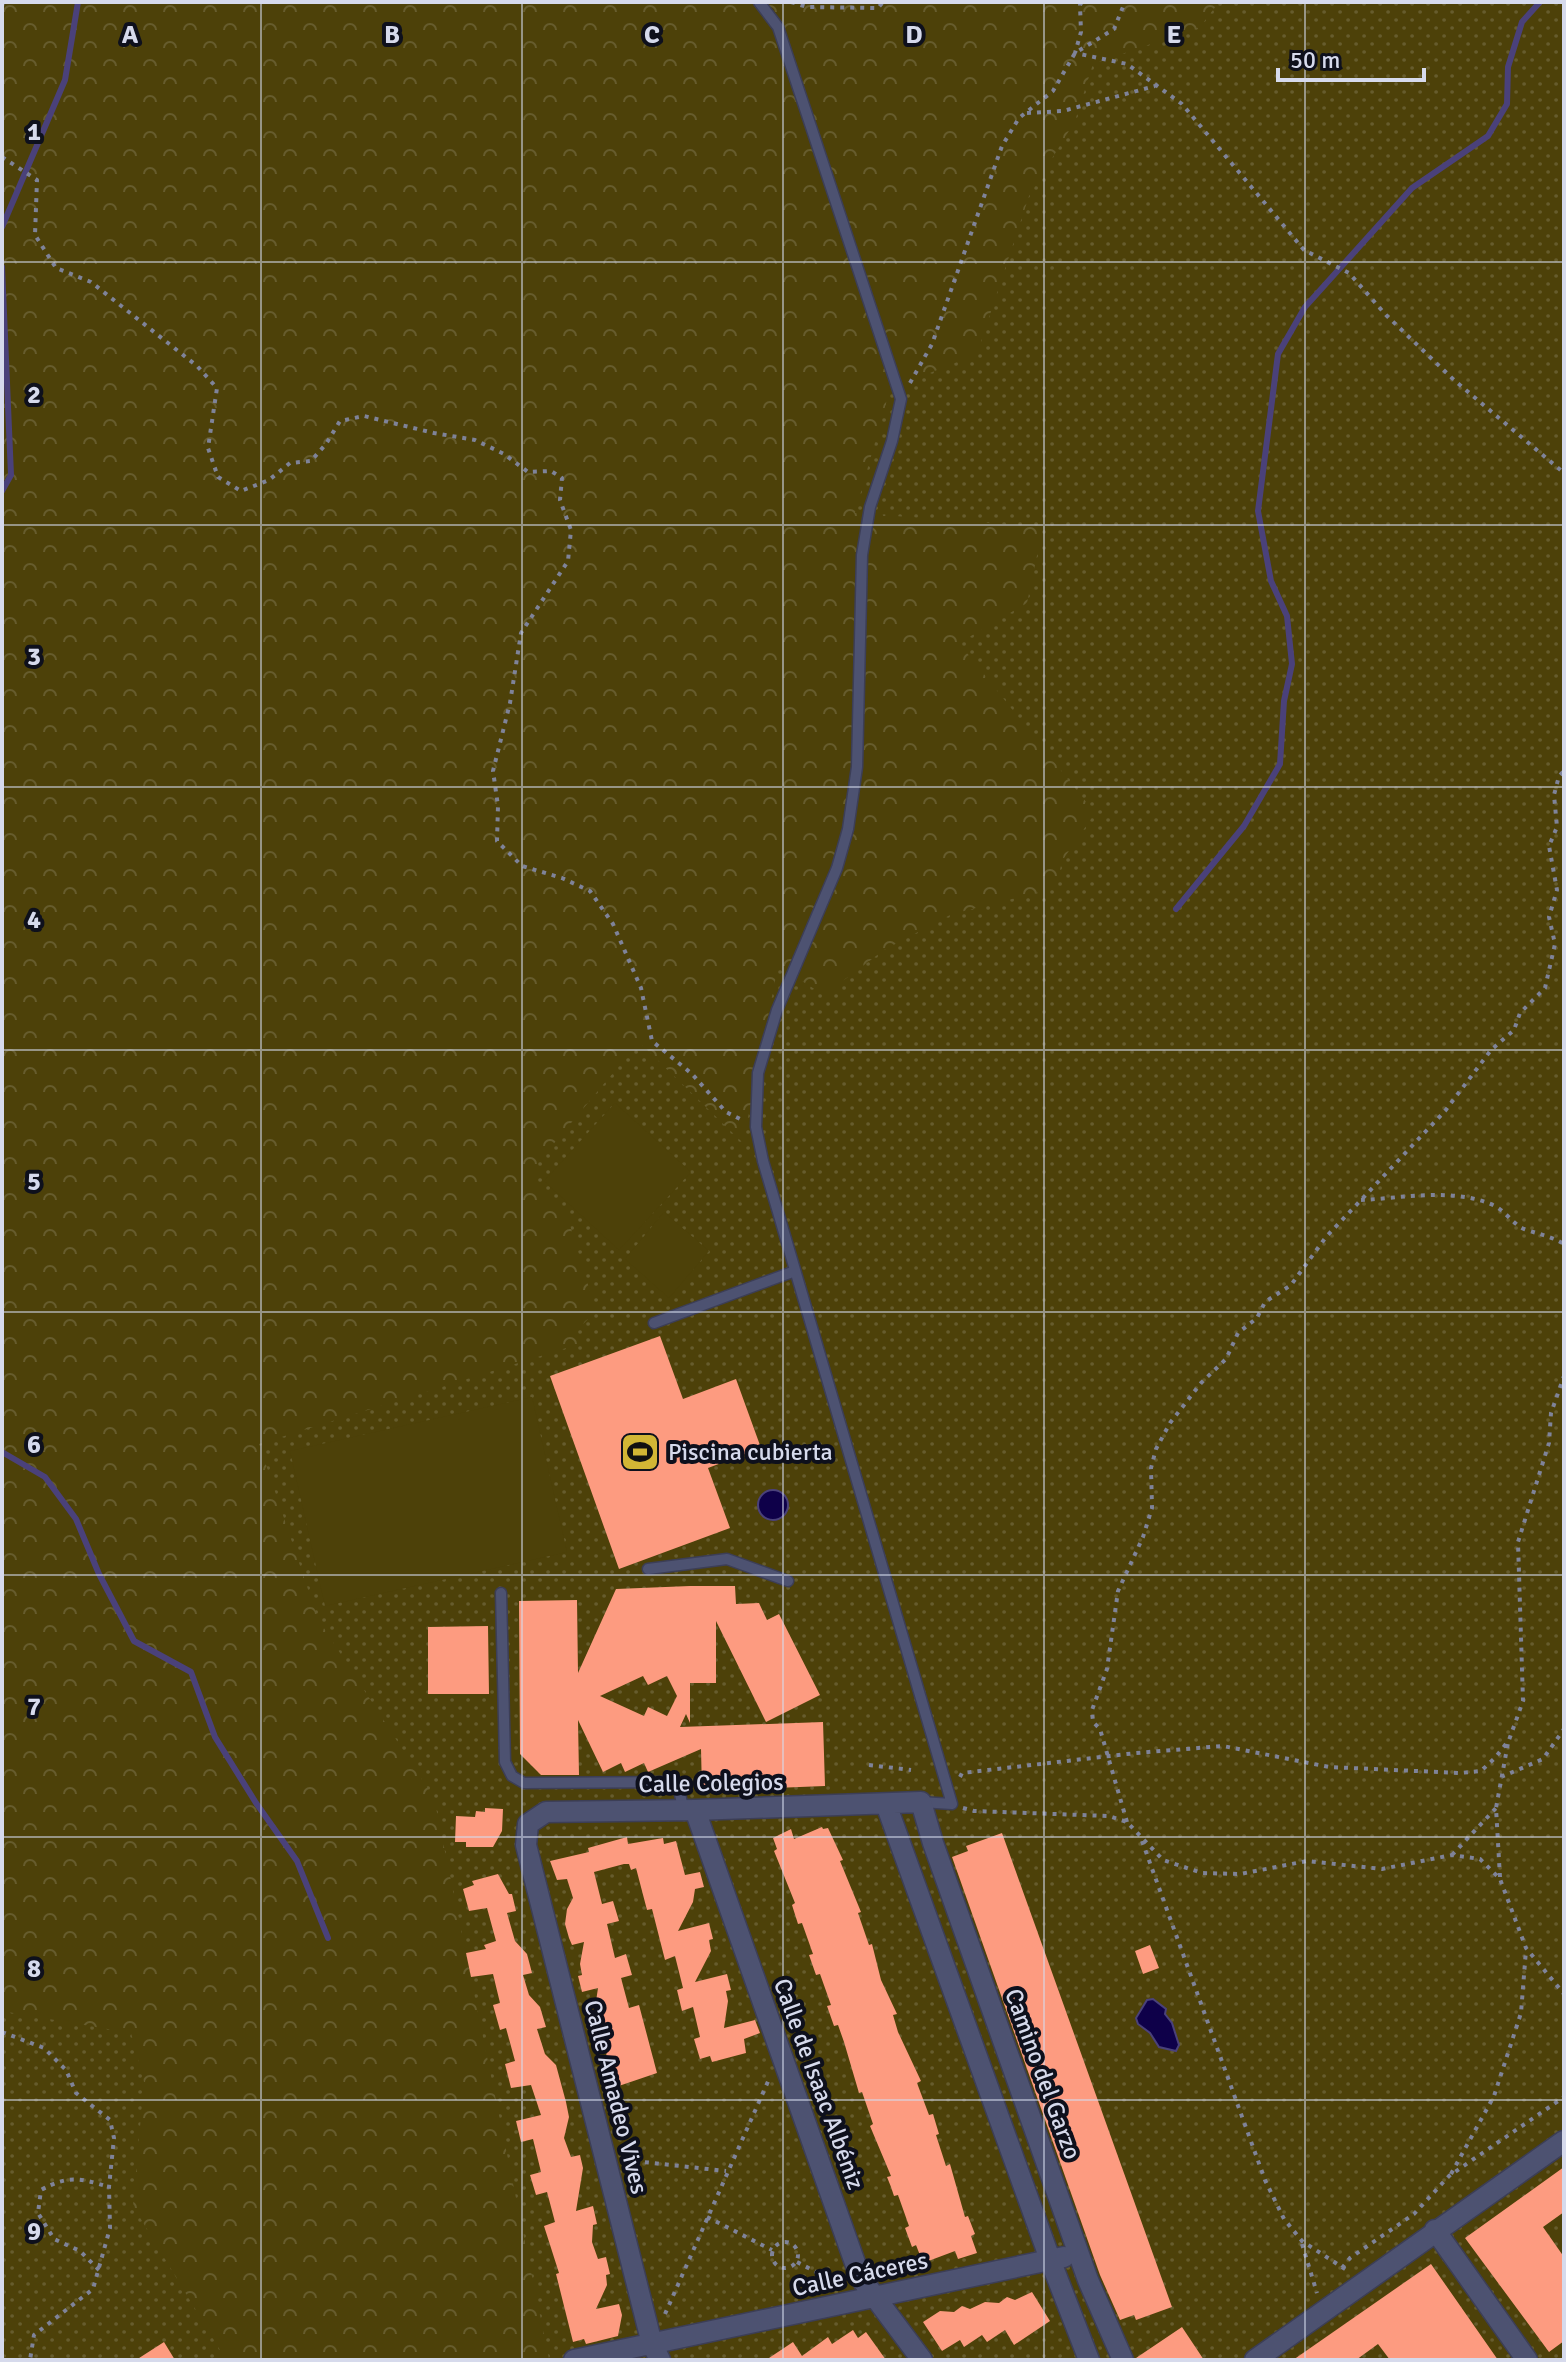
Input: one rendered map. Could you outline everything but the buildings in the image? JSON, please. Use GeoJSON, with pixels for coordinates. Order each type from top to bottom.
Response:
{"type":"FeatureCollection","features":[{"type":"Feature","properties":{"kind":"street","name":"Calle Colegios"},"geometry":{"type":"LineString","coordinates":[[526,1845],[528,1824],[546,1812],[921,1802]]}},
{"type":"Feature","properties":{"kind":"street","name":"Camino del Garzo"},"geometry":{"type":"LineString","coordinates":[[921,1802],[1079,2253],[1123,2360]]}},
{"type":"Feature","properties":{"kind":"street"},"geometry":{"type":"LineString","coordinates":[[886,1804],[1089,2360]]}},
{"type":"Feature","properties":{"kind":"street","name":"Calle de Isaac Albéniz"},"geometry":{"type":"LineString","coordinates":[[690,1810],[860,2277],[922,2360]]}},
{"type":"Feature","properties":{"kind":"street","name":"Calle Amadeo Vives"},"geometry":{"type":"LineString","coordinates":[[526,1845],[653,2343]]}},
{"type":"Feature","properties":{"kind":"street"},"geometry":{"type":"LineString","coordinates":[[1255,2360],[1564,2141]]}},
{"type":"Feature","properties":{"kind":"street"},"geometry":{"type":"LineString","coordinates":[[1435,2230],[1527,2360]]}},
{"type":"Feature","properties":{"kind":"street","name":"Calle Cáceres"},"geometry":{"type":"LineString","coordinates":[[574,2360],[1051,2262],[1079,2253]]}},
{"type":"Feature","properties":{"kind":"lane"},"geometry":{"type":"LineString","coordinates":[[759,2],[778,27],[901,399],[892,441],[870,507],[862,555],[857,767],[848,829],[837,868],[777,1010],[758,1073],[756,1127],[763,1161],[952,1804],[921,1802]]}},
{"type":"Feature","properties":{"kind":"lane"},"geometry":{"type":"LineString","coordinates":[[654,1323],[795,1271]]}},
{"type":"Feature","properties":{"kind":"lane"},"geometry":{"type":"LineString","coordinates":[[648,1569],[727,1559],[788,1581]]}},
{"type":"Feature","properties":{"kind":"lane"},"geometry":{"type":"LineString","coordinates":[[501,1593],[505,1762],[512,1776],[524,1783],[677,1782],[690,1810]]}},
{"type":"Feature","properties":{"kind":"path"},"geometry":{"type":"LineString","coordinates":[[791,2],[807,7],[878,8],[883,2]]}},
{"type":"Feature","properties":{"kind":"path"},"geometry":{"type":"LineString","coordinates":[[901,399],[932,344],[1002,146],[1019,118],[1053,91],[1075,53],[1081,32],[1082,2]]}},
{"type":"Feature","properties":{"kind":"path"},"geometry":{"type":"LineString","coordinates":[[1075,53],[1114,29],[1125,2]]}},
{"type":"Feature","properties":{"kind":"path"},"geometry":{"type":"LineString","coordinates":[[1075,53],[1127,64],[1182,104],[1304,250],[1349,273],[1386,315],[1454,380],[1564,473]]}},
{"type":"Feature","properties":{"kind":"path"},"geometry":{"type":"LineString","coordinates":[[1025,113],[1063,111],[1157,86]]}},
{"type":"Feature","properties":{"kind":"path"},"geometry":{"type":"LineString","coordinates":[[2,157],[37,180],[35,235],[56,268],[91,282],[197,366],[217,388],[208,448],[218,477],[241,491],[269,480],[290,463],[311,461],[340,421],[364,416],[475,440],[504,454],[528,472],[551,471],[562,478],[560,500],[571,530],[568,561],[521,633],[510,703],[493,771],[498,806],[497,841],[522,866],[562,878],[590,891],[613,924],[641,988],[652,1041],[692,1074],[726,1112],[756,1127]]}},
{"type":"Feature","properties":{"kind":"path"},"geometry":{"type":"LineString","coordinates":[[1500,1879],[1480,1859],[1452,1855],[1382,1869],[1307,1861],[1240,1874],[1202,1873],[1163,1860],[1127,1822],[1100,1729],[1093,1722],[1092,1710],[1107,1669],[1118,1591],[1143,1537],[1152,1508],[1151,1468],[1156,1449],[1170,1423],[1201,1383],[1226,1359],[1238,1333],[1257,1318],[1265,1302],[1291,1285],[1326,1237],[1445,1111],[1491,1050],[1514,1030],[1520,1013],[1545,988],[1555,944],[1549,917],[1557,890],[1549,846],[1557,827],[1554,795],[1559,776],[1564,771]]}},
{"type":"Feature","properties":{"kind":"path"},"geometry":{"type":"LineString","coordinates":[[1361,1200],[1410,1198],[1437,1193],[1457,1197],[1495,1206],[1522,1228],[1546,1234],[1564,1244]]}},
{"type":"Feature","properties":{"kind":"path"},"geometry":{"type":"LineString","coordinates":[[1564,1376],[1551,1413],[1549,1443],[1518,1542],[1523,1701],[1509,1740],[1496,1808],[1500,1879],[1526,1948],[1564,1994]]}},
{"type":"Feature","properties":{"kind":"path"},"geometry":{"type":"LineString","coordinates":[[1501,1777],[1543,1759],[1564,1729]]}},
{"type":"Feature","properties":{"kind":"path"},"geometry":{"type":"LineString","coordinates":[[1127,1822],[1109,1816],[974,1811],[952,1804],[962,1773],[1108,1756],[1223,1746],[1329,1767],[1460,1773],[1481,1771],[1509,1740]]}},
{"type":"Feature","properties":{"kind":"path"},"geometry":{"type":"LineString","coordinates":[[869,1765],[911,1770]]}},
{"type":"Feature","properties":{"kind":"path"},"geometry":{"type":"LineString","coordinates":[[1452,1855],[1496,1808]]}},
{"type":"Feature","properties":{"kind":"path"},"geometry":{"type":"LineString","coordinates":[[1142,1841],[1265,2180],[1284,2219],[1302,2241],[1363,2281]]}},
{"type":"Feature","properties":{"kind":"path"},"geometry":{"type":"LineString","coordinates":[[1449,2176],[1499,2082],[1521,2013],[1526,1948]]}},
{"type":"Feature","properties":{"kind":"path"},"geometry":{"type":"LineString","coordinates":[[2,2032],[44,2048],[66,2070],[76,2093],[110,2120],[114,2138],[109,2187],[110,2228],[93,2289],[34,2335],[30,2360]]}},
{"type":"Feature","properties":{"kind":"path"},"geometry":{"type":"LineString","coordinates":[[653,2343],[726,2171],[771,2075],[788,2078]]}},
{"type":"Feature","properties":{"kind":"path"},"geometry":{"type":"LineString","coordinates":[[1342,2268],[1350,2258],[1414,2214],[1449,2176],[1564,2097]]}},
{"type":"Feature","properties":{"kind":"path"},"geometry":{"type":"LineString","coordinates":[[605,2158],[726,2171]]}},
{"type":"Feature","properties":{"kind":"path"},"geometry":{"type":"LineString","coordinates":[[99,2270],[80,2251],[54,2239],[38,2213],[41,2190],[60,2179],[87,2180],[109,2187]]}},
{"type":"Feature","properties":{"kind":"path"},"geometry":{"type":"LineString","coordinates":[[707,2217],[773,2251]]}},
{"type":"Feature","properties":{"kind":"path"},"geometry":{"type":"LineString","coordinates":[[1302,2241],[1318,2295],[1319,2313]]}},
{"type":"Feature","properties":{"kind":"path"},"geometry":{"type":"LineString","coordinates":[[779,2244],[791,2244],[799,2254],[797,2262],[790,2268],[781,2268],[775,2263],[773,2251],[779,2244]]}},
{"type":"Feature","properties":{"kind":"path"},"geometry":{"type":"LineString","coordinates":[[797,2262],[844,2287],[835,2306]]}},
{"type":"Feature","properties":{"kind":"green space"},"geometry":{"type":"Polygon","coordinates":[[[2,2],[1564,2],[1564,2360],[2,2360],[2,2]]]}},
{"type":"Feature","properties":{"kind":"green space"},"geometry":{"type":"Polygon","coordinates":[[[2,2],[1219,2],[1200,27],[1093,64],[1075,121],[1029,196],[977,354],[890,389],[855,513],[1043,527],[1027,603],[959,643],[1095,813],[1062,861],[1056,888],[952,914],[884,950],[824,995],[778,966],[743,1143],[639,1042],[535,1166],[534,1180],[566,1212],[596,1311],[574,1333],[579,1344],[259,1444],[318,1619],[434,1798],[549,2359],[226,2360],[133,2206],[144,2082],[131,2033],[2,2011],[2,2]]]}},
{"type":"Feature","properties":{"kind":"green space"},"geometry":{"type":"Polygon","coordinates":[[[615,1103],[691,1172],[619,1250],[544,1181],[615,1103]]]}},
{"type":"Feature","properties":{"kind":"green space"},"geometry":{"type":"Polygon","coordinates":[[[664,1212],[709,1251],[669,1298],[625,1259],[664,1212]]]}},
{"type":"Feature","properties":{"kind":"green space"},"geometry":{"type":"Polygon","coordinates":[[[532,1397],[567,1552],[325,1606],[290,1451],[532,1397]]]}},
{"type":"Feature","properties":{"kind":"shaded area"},"geometry":{"type":"Polygon","coordinates":[[[773,1490],[779,1491],[787,1499],[787,1511],[779,1519],[773,1520],[767,1519],[759,1511],[758,1505],[759,1499],[767,1491],[773,1490]]]}},
{"type":"Feature","properties":{"kind":"shaded area"},"geometry":{"type":"Polygon","coordinates":[[[1153,1999],[1166,2009],[1165,2014],[1172,2023],[1179,2045],[1176,2051],[1159,2047],[1150,2033],[1138,2024],[1136,2018],[1147,2000],[1153,1999]]]}},
{"type":"Feature","properties":{"kind":"waterway"},"geometry":{"type":"LineString","coordinates":[[2,227],[65,80],[78,2]]}},
{"type":"Feature","properties":{"kind":"waterway"},"geometry":{"type":"LineString","coordinates":[[1176,909],[1244,826],[1280,764],[1284,701],[1292,664],[1287,616],[1271,581],[1258,511],[1278,354],[1305,307],[1412,188],[1488,136],[1507,104],[1508,67],[1522,22],[1540,2]]}},
{"type":"Feature","properties":{"kind":"waterway"},"geometry":{"type":"LineString","coordinates":[[2,267],[11,475],[2,491]]}},
{"type":"Feature","properties":{"kind":"waterway"},"geometry":{"type":"LineString","coordinates":[[2,1452],[45,1477],[76,1519],[99,1574],[134,1641],[191,1672],[215,1737],[297,1861],[328,1938]]}},
{"type":"Feature","properties":{"kind":"place","name":"Piscina cubierta"},"geometry":{"type":"Point","coordinates":[640,1452]}}]}
